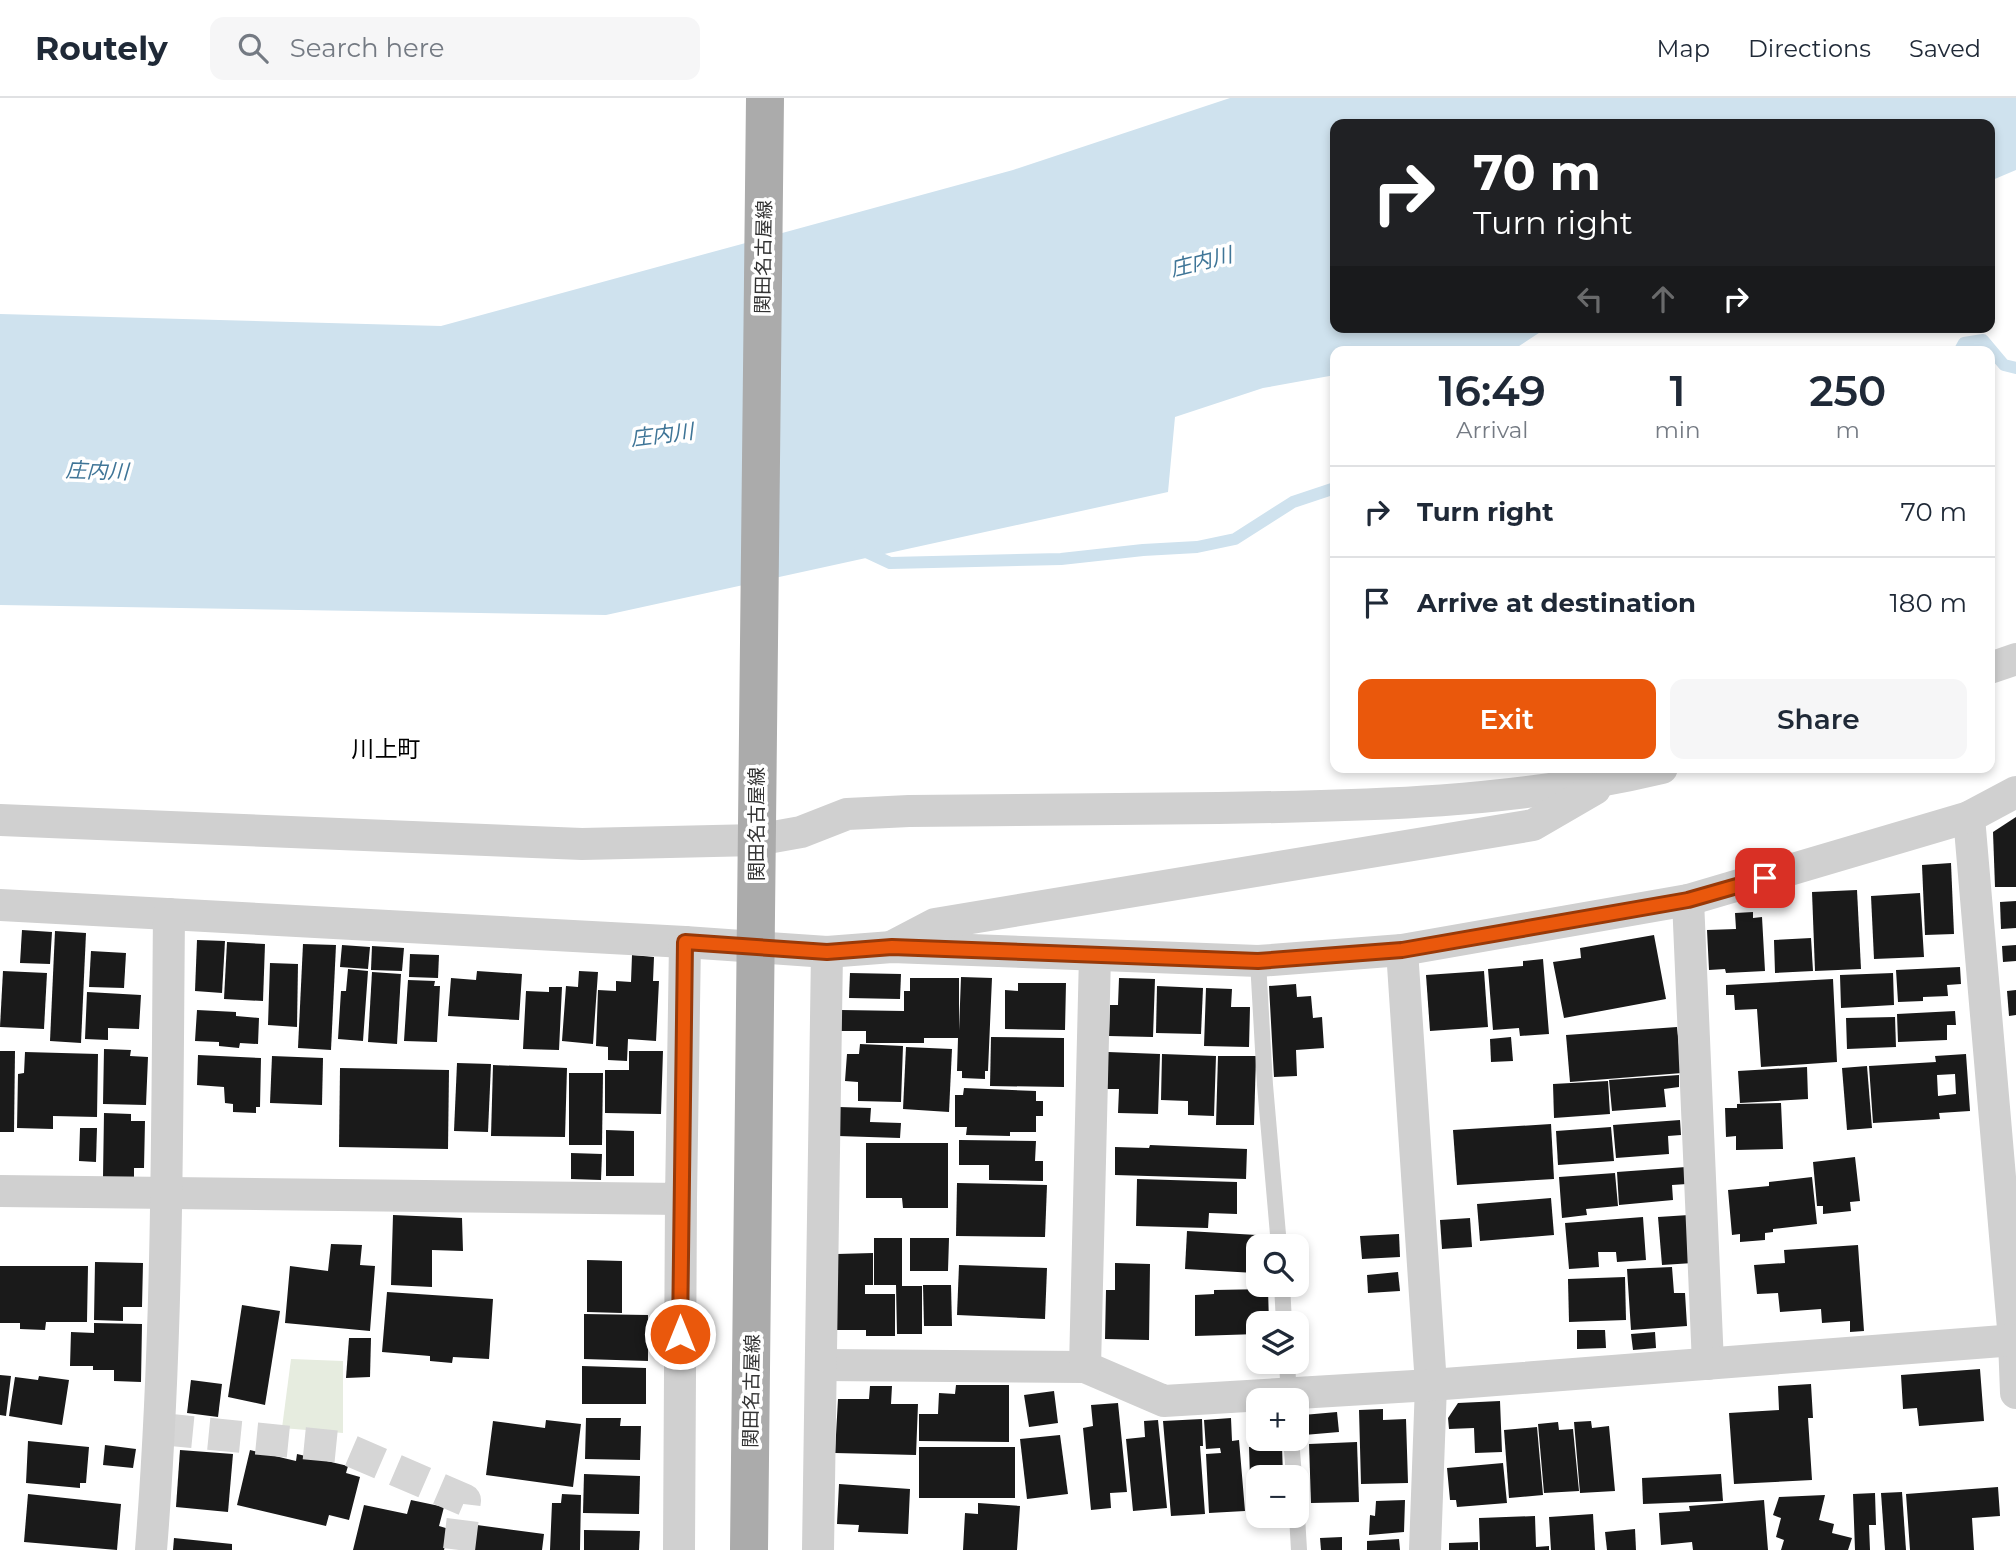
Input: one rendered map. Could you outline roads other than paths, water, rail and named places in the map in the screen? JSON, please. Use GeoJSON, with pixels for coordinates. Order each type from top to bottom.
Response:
{"type":"FeatureCollection","features":[{"type":"Feature","properties":{"kind":"main road","name":"関田名古屋線"},"geometry":{"type":"LineString","coordinates":[[749,1550],[765,98]]}},
{"type":"Feature","properties":{"kind":"street"},"geometry":{"type":"LineString","coordinates":[[1995,666],[2016,659]]}},
{"type":"Feature","properties":{"kind":"street"},"geometry":{"type":"LineString","coordinates":[[0,820],[582,845],[757,840],[801,832],[847,814],[1334,806],[1480,799],[1608,781],[1641,773]]}},
{"type":"Feature","properties":{"kind":"street"},"geometry":{"type":"LineString","coordinates":[[892,947],[936,924],[1533,825],[1608,781]]}},
{"type":"Feature","properties":{"kind":"street"},"geometry":{"type":"LineString","coordinates":[[0,905],[827,952],[892,947],[1258,961],[1402,950],[1688,900],[1969,817],[2016,792]]}},
{"type":"Feature","properties":{"kind":"street"},"geometry":{"type":"LineString","coordinates":[[1969,817],[2003,1048],[2016,1393]]}},
{"type":"Feature","properties":{"kind":"street"},"geometry":{"type":"LineString","coordinates":[[1688,900],[1708,1364]]}},
{"type":"Feature","properties":{"kind":"street"},"geometry":{"type":"LineString","coordinates":[[151,1550],[161,1429],[167,1193],[169,914]]}},
{"type":"Feature","properties":{"kind":"street"},"geometry":{"type":"LineString","coordinates":[[679,1550],[685,942]]}},
{"type":"Feature","properties":{"kind":"street"},"geometry":{"type":"LineString","coordinates":[[1402,950],[1431,1385],[1425,1550]]}},
{"type":"Feature","properties":{"kind":"street"},"geometry":{"type":"LineString","coordinates":[[818,1550],[827,952]]}},
{"type":"Feature","properties":{"kind":"street"},"geometry":{"type":"LineString","coordinates":[[1086,1367],[1096,955]]}},
{"type":"Feature","properties":{"kind":"street"},"geometry":{"type":"LineString","coordinates":[[0,1191],[681,1199]]}},
{"type":"Feature","properties":{"kind":"street"},"geometry":{"type":"LineString","coordinates":[[1309,1394],[2015,1340]]}},
{"type":"Feature","properties":{"kind":"street"},"geometry":{"type":"LineString","coordinates":[[821,1365],[1086,1367],[1164,1401],[1246,1398]]}},
{"type":"Feature","properties":{"kind":"lane"},"geometry":{"type":"LineString","coordinates":[[1258,961],[1278,1234]]}},
{"type":"Feature","properties":{"kind":"lane"},"geometry":{"type":"LineString","coordinates":[[1298,1528],[1299,1550]]}},
{"type":"Feature","properties":{"kind":"water","name":"庄内川"},"geometry":{"type":"Polygon","coordinates":[[[1230,98],[2016,98],[2016,170],[1995,179],[1995,119],[1330,119],[1330,333],[1539,333],[1519,346],[1330,346],[1330,376],[1263,388],[1175,417],[1168,492],[606,615],[0,605],[0,314],[441,326],[1013,170],[1230,98]]]}},
{"type":"Feature","properties":{"kind":"waterway"},"geometry":{"type":"LineString","coordinates":[[1962,346],[1964,343],[1983,340],[1988,346]]}},
{"type":"Feature","properties":{"kind":"waterway"},"geometry":{"type":"LineString","coordinates":[[1995,354],[2004,365],[2016,368]]}},
{"type":"Feature","properties":{"kind":"waterway"},"geometry":{"type":"LineString","coordinates":[[860,549],[890,563],[1061,559],[1197,547],[1235,539],[1293,502],[1330,490]]}},
{"type":"Feature","properties":{"kind":"tunnel"},"geometry":{"type":"LineString","coordinates":[[161,1429],[342,1447],[465,1500],[459,1550]]}},
{"type":"Feature","properties":{"kind":"district","name":"川上町"},"geometry":{"type":"Point","coordinates":[386,749]}}]}
